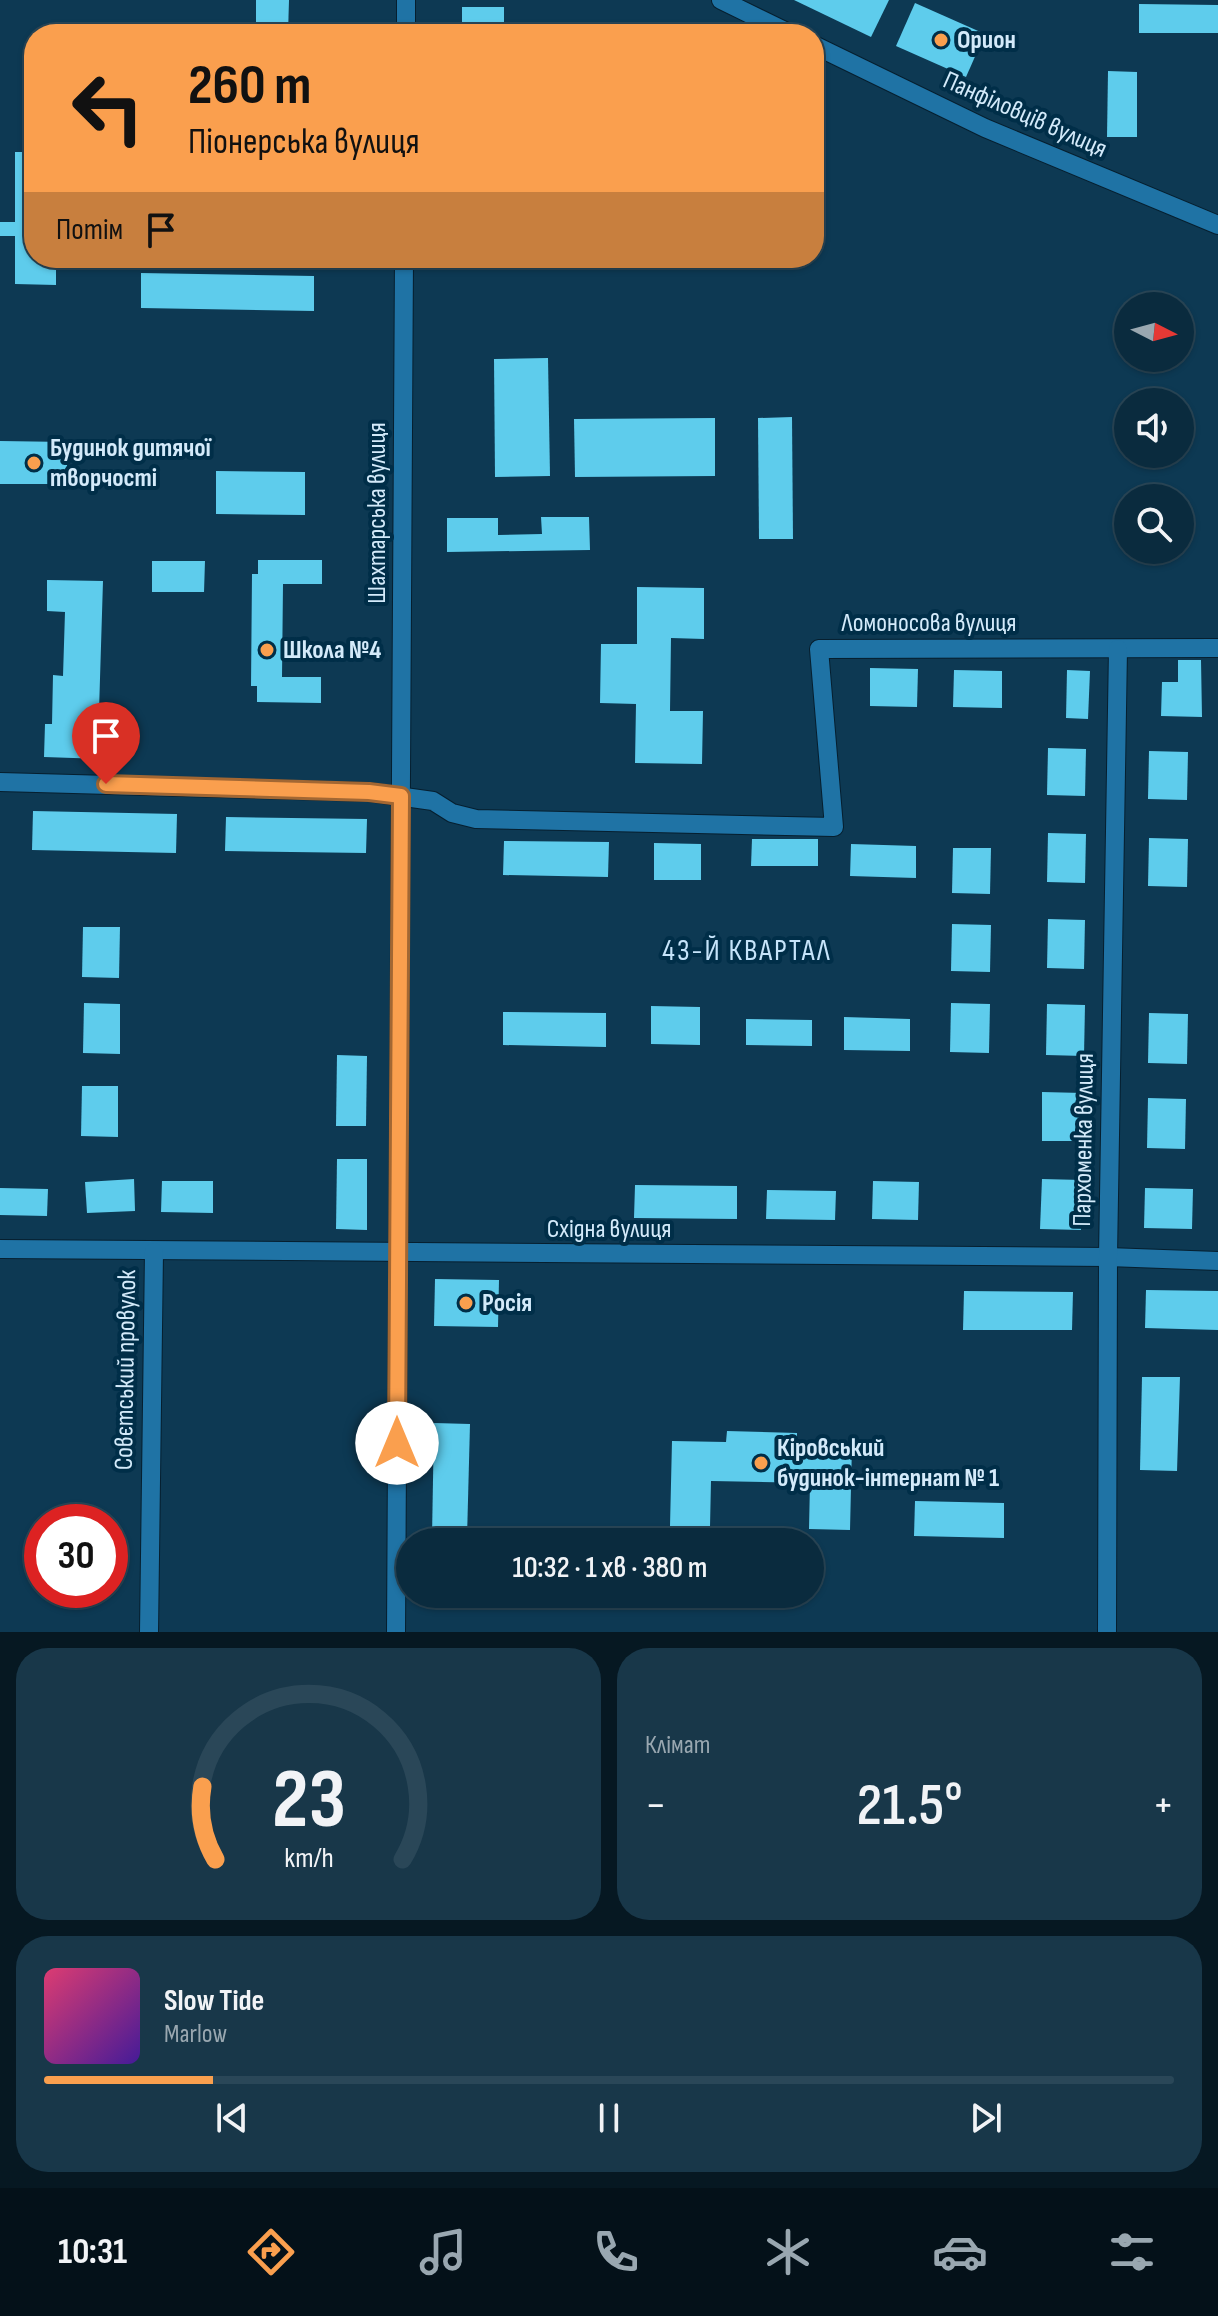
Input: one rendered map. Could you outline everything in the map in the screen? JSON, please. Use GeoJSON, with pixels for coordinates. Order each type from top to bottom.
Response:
{"type":"FeatureCollection","features":[{"type":"Feature","properties":{"kind":"street"},"geometry":{"type":"LineString","coordinates":[[406,0],[406,24]]}},
{"type":"Feature","properties":{"kind":"street"},"geometry":{"type":"LineString","coordinates":[[721,0],[770,24]]}},
{"type":"Feature","properties":{"kind":"street","name":"Панфіловців вулиця"},"geometry":{"type":"LineString","coordinates":[[824,50],[985,128],[1218,225]]}},
{"type":"Feature","properties":{"kind":"street","name":"Шахтарська вулиця"},"geometry":{"type":"LineString","coordinates":[[396,1632],[404,268]]}},
{"type":"Feature","properties":{"kind":"street","name":"Ломоносова вулиця"},"geometry":{"type":"LineString","coordinates":[[401,796],[433,801],[452,813],[476,819],[834,827],[819,649],[1218,648]]}},
{"type":"Feature","properties":{"kind":"street","name":"Пархоменка вулиця"},"geometry":{"type":"LineString","coordinates":[[1107,1632],[1108,1257],[1118,649]]}},
{"type":"Feature","properties":{"kind":"street"},"geometry":{"type":"LineString","coordinates":[[0,782],[354,791],[401,796]]}},
{"type":"Feature","properties":{"kind":"street","name":"Східна вулиця"},"geometry":{"type":"LineString","coordinates":[[0,1249],[1108,1257],[1218,1261]]}},
{"type":"Feature","properties":{"kind":"street","name":"Совєтський провулок"},"geometry":{"type":"LineString","coordinates":[[149,1632],[154,1252]]}},
{"type":"Feature","properties":{"kind":"building"},"geometry":{"type":"Polygon","coordinates":[[[256,0],[289,0],[288,24],[256,24],[256,0]]]}},
{"type":"Feature","properties":{"kind":"building"},"geometry":{"type":"Polygon","coordinates":[[[794,0],[889,0],[871,37],[794,0]]]}},
{"type":"Feature","properties":{"kind":"building","name":"Орион"},"geometry":{"type":"Polygon","coordinates":[[[915,3],[985,34],[966,77],[896,46],[915,3]]]}},
{"type":"Feature","properties":{"kind":"building"},"geometry":{"type":"Polygon","coordinates":[[[1139,4],[1218,5],[1218,33],[1139,33],[1139,4]]]}},
{"type":"Feature","properties":{"kind":"building"},"geometry":{"type":"Polygon","coordinates":[[[462,7],[504,7],[504,24],[462,24],[462,7]]]}},
{"type":"Feature","properties":{"kind":"building"},"geometry":{"type":"Polygon","coordinates":[[[1108,71],[1137,72],[1137,137],[1107,137],[1108,71]]]}},
{"type":"Feature","properties":{"kind":"building"},"geometry":{"type":"Polygon","coordinates":[[[15,152],[24,152],[24,268],[56,268],[56,285],[15,284],[15,236],[0,236],[0,222],[15,222],[15,152]]]}},
{"type":"Feature","properties":{"kind":"building"},"geometry":{"type":"Polygon","coordinates":[[[141,273],[314,276],[314,311],[141,308],[141,273]]]}},
{"type":"Feature","properties":{"kind":"building"},"geometry":{"type":"Polygon","coordinates":[[[548,358],[550,476],[495,477],[494,359],[548,358]]]}},
{"type":"Feature","properties":{"kind":"building"},"geometry":{"type":"Polygon","coordinates":[[[792,417],[793,539],[759,539],[758,418],[792,417]]]}},
{"type":"Feature","properties":{"kind":"building"},"geometry":{"type":"Polygon","coordinates":[[[715,418],[715,476],[575,477],[574,419],[715,418]]]}},
{"type":"Feature","properties":{"kind":"building","name":"Будинок дитячої творчості"},"geometry":{"type":"Polygon","coordinates":[[[0,441],[67,442],[67,484],[0,484],[0,441]]]}},
{"type":"Feature","properties":{"kind":"building"},"geometry":{"type":"Polygon","coordinates":[[[216,471],[305,472],[305,515],[216,514],[216,471]]]}},
{"type":"Feature","properties":{"kind":"building"},"geometry":{"type":"Polygon","coordinates":[[[541,517],[589,517],[590,550],[447,552],[447,518],[498,518],[498,535],[542,534],[541,517]]]}},
{"type":"Feature","properties":{"kind":"building","name":"Школа №4"},"geometry":{"type":"Polygon","coordinates":[[[258,560],[322,560],[322,584],[283,584],[282,677],[321,677],[321,703],[257,702],[257,686],[251,686],[252,574],[258,574],[258,560]]]}},
{"type":"Feature","properties":{"kind":"building"},"geometry":{"type":"Polygon","coordinates":[[[152,561],[205,561],[204,592],[152,592],[152,561]]]}},
{"type":"Feature","properties":{"kind":"building"},"geometry":{"type":"Polygon","coordinates":[[[47,580],[103,581],[99,711],[115,712],[114,725],[104,725],[103,759],[44,757],[45,724],[52,724],[53,675],[63,676],[65,612],[47,611],[47,580]]]}},
{"type":"Feature","properties":{"kind":"building"},"geometry":{"type":"Polygon","coordinates":[[[637,587],[704,588],[704,639],[671,638],[670,711],[703,711],[702,764],[635,763],[636,704],[600,703],[601,644],[637,644],[637,587]]]}},
{"type":"Feature","properties":{"kind":"building"},"geometry":{"type":"Polygon","coordinates":[[[1178,660],[1201,660],[1202,717],[1161,716],[1162,682],[1178,682],[1178,660]]]}},
{"type":"Feature","properties":{"kind":"building"},"geometry":{"type":"Polygon","coordinates":[[[870,668],[918,669],[917,707],[870,706],[870,668]]]}},
{"type":"Feature","properties":{"kind":"building"},"geometry":{"type":"Polygon","coordinates":[[[954,670],[1002,671],[1002,708],[953,707],[954,670]]]}},
{"type":"Feature","properties":{"kind":"building"},"geometry":{"type":"Polygon","coordinates":[[[1067,670],[1090,671],[1088,719],[1066,718],[1067,670]]]}},
{"type":"Feature","properties":{"kind":"building"},"geometry":{"type":"Polygon","coordinates":[[[1048,748],[1086,749],[1085,796],[1047,795],[1048,748]]]}},
{"type":"Feature","properties":{"kind":"building"},"geometry":{"type":"Polygon","coordinates":[[[1149,751],[1188,752],[1187,800],[1148,799],[1149,751]]]}},
{"type":"Feature","properties":{"kind":"building"},"geometry":{"type":"Polygon","coordinates":[[[33,811],[177,814],[176,853],[32,850],[33,811]]]}},
{"type":"Feature","properties":{"kind":"building"},"geometry":{"type":"Polygon","coordinates":[[[226,817],[367,819],[366,853],[225,851],[226,817]]]}},
{"type":"Feature","properties":{"kind":"building"},"geometry":{"type":"Polygon","coordinates":[[[1048,833],[1086,834],[1085,883],[1047,882],[1048,833]]]}},
{"type":"Feature","properties":{"kind":"building"},"geometry":{"type":"Polygon","coordinates":[[[1149,838],[1188,839],[1187,887],[1148,886],[1149,838]]]}},
{"type":"Feature","properties":{"kind":"building"},"geometry":{"type":"Polygon","coordinates":[[[752,839],[818,839],[818,866],[751,866],[752,839]]]}},
{"type":"Feature","properties":{"kind":"building"},"geometry":{"type":"Polygon","coordinates":[[[504,841],[609,842],[608,877],[503,875],[504,841]]]}},
{"type":"Feature","properties":{"kind":"building"},"geometry":{"type":"Polygon","coordinates":[[[654,843],[701,844],[701,880],[654,880],[654,843]]]}},
{"type":"Feature","properties":{"kind":"building"},"geometry":{"type":"Polygon","coordinates":[[[851,844],[916,846],[916,878],[850,876],[851,844]]]}},
{"type":"Feature","properties":{"kind":"building"},"geometry":{"type":"Polygon","coordinates":[[[953,848],[991,848],[990,894],[952,893],[953,848]]]}},
{"type":"Feature","properties":{"kind":"building"},"geometry":{"type":"Polygon","coordinates":[[[1048,919],[1085,920],[1084,969],[1047,968],[1048,919]]]}},
{"type":"Feature","properties":{"kind":"building"},"geometry":{"type":"Polygon","coordinates":[[[952,924],[991,925],[990,972],[951,971],[952,924]]]}},
{"type":"Feature","properties":{"kind":"building"},"geometry":{"type":"Polygon","coordinates":[[[83,927],[120,927],[119,978],[82,977],[83,927]]]}},
{"type":"Feature","properties":{"kind":"building"},"geometry":{"type":"Polygon","coordinates":[[[84,1003],[120,1004],[120,1054],[83,1053],[84,1003]]]}},
{"type":"Feature","properties":{"kind":"building"},"geometry":{"type":"Polygon","coordinates":[[[951,1003],[990,1004],[989,1053],[950,1052],[951,1003]]]}},
{"type":"Feature","properties":{"kind":"building"},"geometry":{"type":"Polygon","coordinates":[[[1047,1004],[1085,1005],[1084,1056],[1046,1055],[1047,1004]]]}},
{"type":"Feature","properties":{"kind":"building"},"geometry":{"type":"Polygon","coordinates":[[[651,1006],[700,1007],[700,1045],[651,1044],[651,1006]]]}},
{"type":"Feature","properties":{"kind":"building"},"geometry":{"type":"Polygon","coordinates":[[[503,1012],[606,1013],[606,1047],[503,1045],[503,1012]]]}},
{"type":"Feature","properties":{"kind":"building"},"geometry":{"type":"Polygon","coordinates":[[[1149,1013],[1188,1014],[1187,1064],[1148,1063],[1149,1013]]]}},
{"type":"Feature","properties":{"kind":"building"},"geometry":{"type":"Polygon","coordinates":[[[844,1017],[910,1019],[910,1051],[844,1050],[844,1017]]]}},
{"type":"Feature","properties":{"kind":"building"},"geometry":{"type":"Polygon","coordinates":[[[746,1019],[812,1020],[812,1046],[746,1045],[746,1019]]]}},
{"type":"Feature","properties":{"kind":"building"},"geometry":{"type":"Polygon","coordinates":[[[337,1055],[367,1056],[366,1126],[336,1126],[337,1055]]]}},
{"type":"Feature","properties":{"kind":"building"},"geometry":{"type":"Polygon","coordinates":[[[82,1086],[118,1086],[118,1137],[81,1136],[82,1086]]]}},
{"type":"Feature","properties":{"kind":"building"},"geometry":{"type":"Polygon","coordinates":[[[1042,1092],[1083,1093],[1082,1141],[1042,1141],[1042,1092]]]}},
{"type":"Feature","properties":{"kind":"building"},"geometry":{"type":"Polygon","coordinates":[[[1148,1098],[1186,1099],[1185,1149],[1147,1148],[1148,1098]]]}},
{"type":"Feature","properties":{"kind":"building"},"geometry":{"type":"Polygon","coordinates":[[[337,1159],[367,1159],[367,1230],[336,1229],[337,1159]]]}},
{"type":"Feature","properties":{"kind":"building"},"geometry":{"type":"Polygon","coordinates":[[[134,1179],[135,1211],[87,1213],[85,1182],[134,1179]]]}},
{"type":"Feature","properties":{"kind":"building"},"geometry":{"type":"Polygon","coordinates":[[[1042,1179],[1082,1180],[1081,1230],[1040,1229],[1042,1179]]]}},
{"type":"Feature","properties":{"kind":"building"},"geometry":{"type":"Polygon","coordinates":[[[162,1181],[213,1181],[213,1213],[161,1212],[162,1181]]]}},
{"type":"Feature","properties":{"kind":"building"},"geometry":{"type":"Polygon","coordinates":[[[873,1181],[919,1182],[918,1220],[872,1219],[873,1181]]]}},
{"type":"Feature","properties":{"kind":"building"},"geometry":{"type":"Polygon","coordinates":[[[635,1185],[737,1186],[737,1219],[634,1218],[635,1185]]]}},
{"type":"Feature","properties":{"kind":"building"},"geometry":{"type":"Polygon","coordinates":[[[0,1188],[48,1189],[47,1216],[0,1215],[0,1188]]]}},
{"type":"Feature","properties":{"kind":"building"},"geometry":{"type":"Polygon","coordinates":[[[1145,1188],[1193,1189],[1192,1229],[1144,1228],[1145,1188]]]}},
{"type":"Feature","properties":{"kind":"building"},"geometry":{"type":"Polygon","coordinates":[[[767,1190],[836,1191],[835,1220],[766,1219],[767,1190]]]}},
{"type":"Feature","properties":{"kind":"building","name":"Росія"},"geometry":{"type":"Polygon","coordinates":[[[435,1279],[499,1280],[498,1327],[434,1326],[435,1279]]]}},
{"type":"Feature","properties":{"kind":"building"},"geometry":{"type":"Polygon","coordinates":[[[1146,1290],[1218,1291],[1218,1330],[1145,1328],[1146,1290]]]}},
{"type":"Feature","properties":{"kind":"building"},"geometry":{"type":"Polygon","coordinates":[[[964,1291],[1073,1292],[1072,1330],[963,1330],[964,1291]]]}},
{"type":"Feature","properties":{"kind":"building"},"geometry":{"type":"Polygon","coordinates":[[[1142,1377],[1180,1377],[1177,1471],[1140,1470],[1142,1377]]]}},
{"type":"Feature","properties":{"kind":"building"},"geometry":{"type":"Polygon","coordinates":[[[434,1423],[470,1424],[467,1528],[432,1528],[434,1423]]]}},
{"type":"Feature","properties":{"kind":"building","name":"Кіровський будинок-інтернат № 1"},"geometry":{"type":"Polygon","coordinates":[[[727,1431],[797,1433],[797,1444],[852,1445],[850,1530],[809,1528],[810,1483],[711,1481],[710,1527],[670,1526],[672,1441],[726,1442],[727,1431]]]}},
{"type":"Feature","properties":{"kind":"building"},"geometry":{"type":"Polygon","coordinates":[[[915,1501],[1004,1503],[1004,1538],[914,1536],[915,1501]]]}},
{"type":"Feature","properties":{"kind":"place","name":"Орион"},"geometry":{"type":"Point","coordinates":[941,40]}},
{"type":"Feature","properties":{"kind":"place","name":"Будинок дитячої творчості"},"geometry":{"type":"Point","coordinates":[34,463]}},
{"type":"Feature","properties":{"kind":"place","name":"Школа №4"},"geometry":{"type":"Point","coordinates":[267,650]}},
{"type":"Feature","properties":{"kind":"place","name":"Росія"},"geometry":{"type":"Point","coordinates":[466,1303]}},
{"type":"Feature","properties":{"kind":"place","name":"Кіровський будинок-інтернат № 1"},"geometry":{"type":"Point","coordinates":[761,1463]}},
{"type":"Feature","properties":{"kind":"district","name":"43-Й КВАРТАЛ"},"geometry":{"type":"Point","coordinates":[747,951]}},
{"type":"Feature","properties":{"kind":"route"},"geometry":{"type":"LineString","coordinates":[[106,784],[369,792],[401,796],[397,1443]]}}]}
